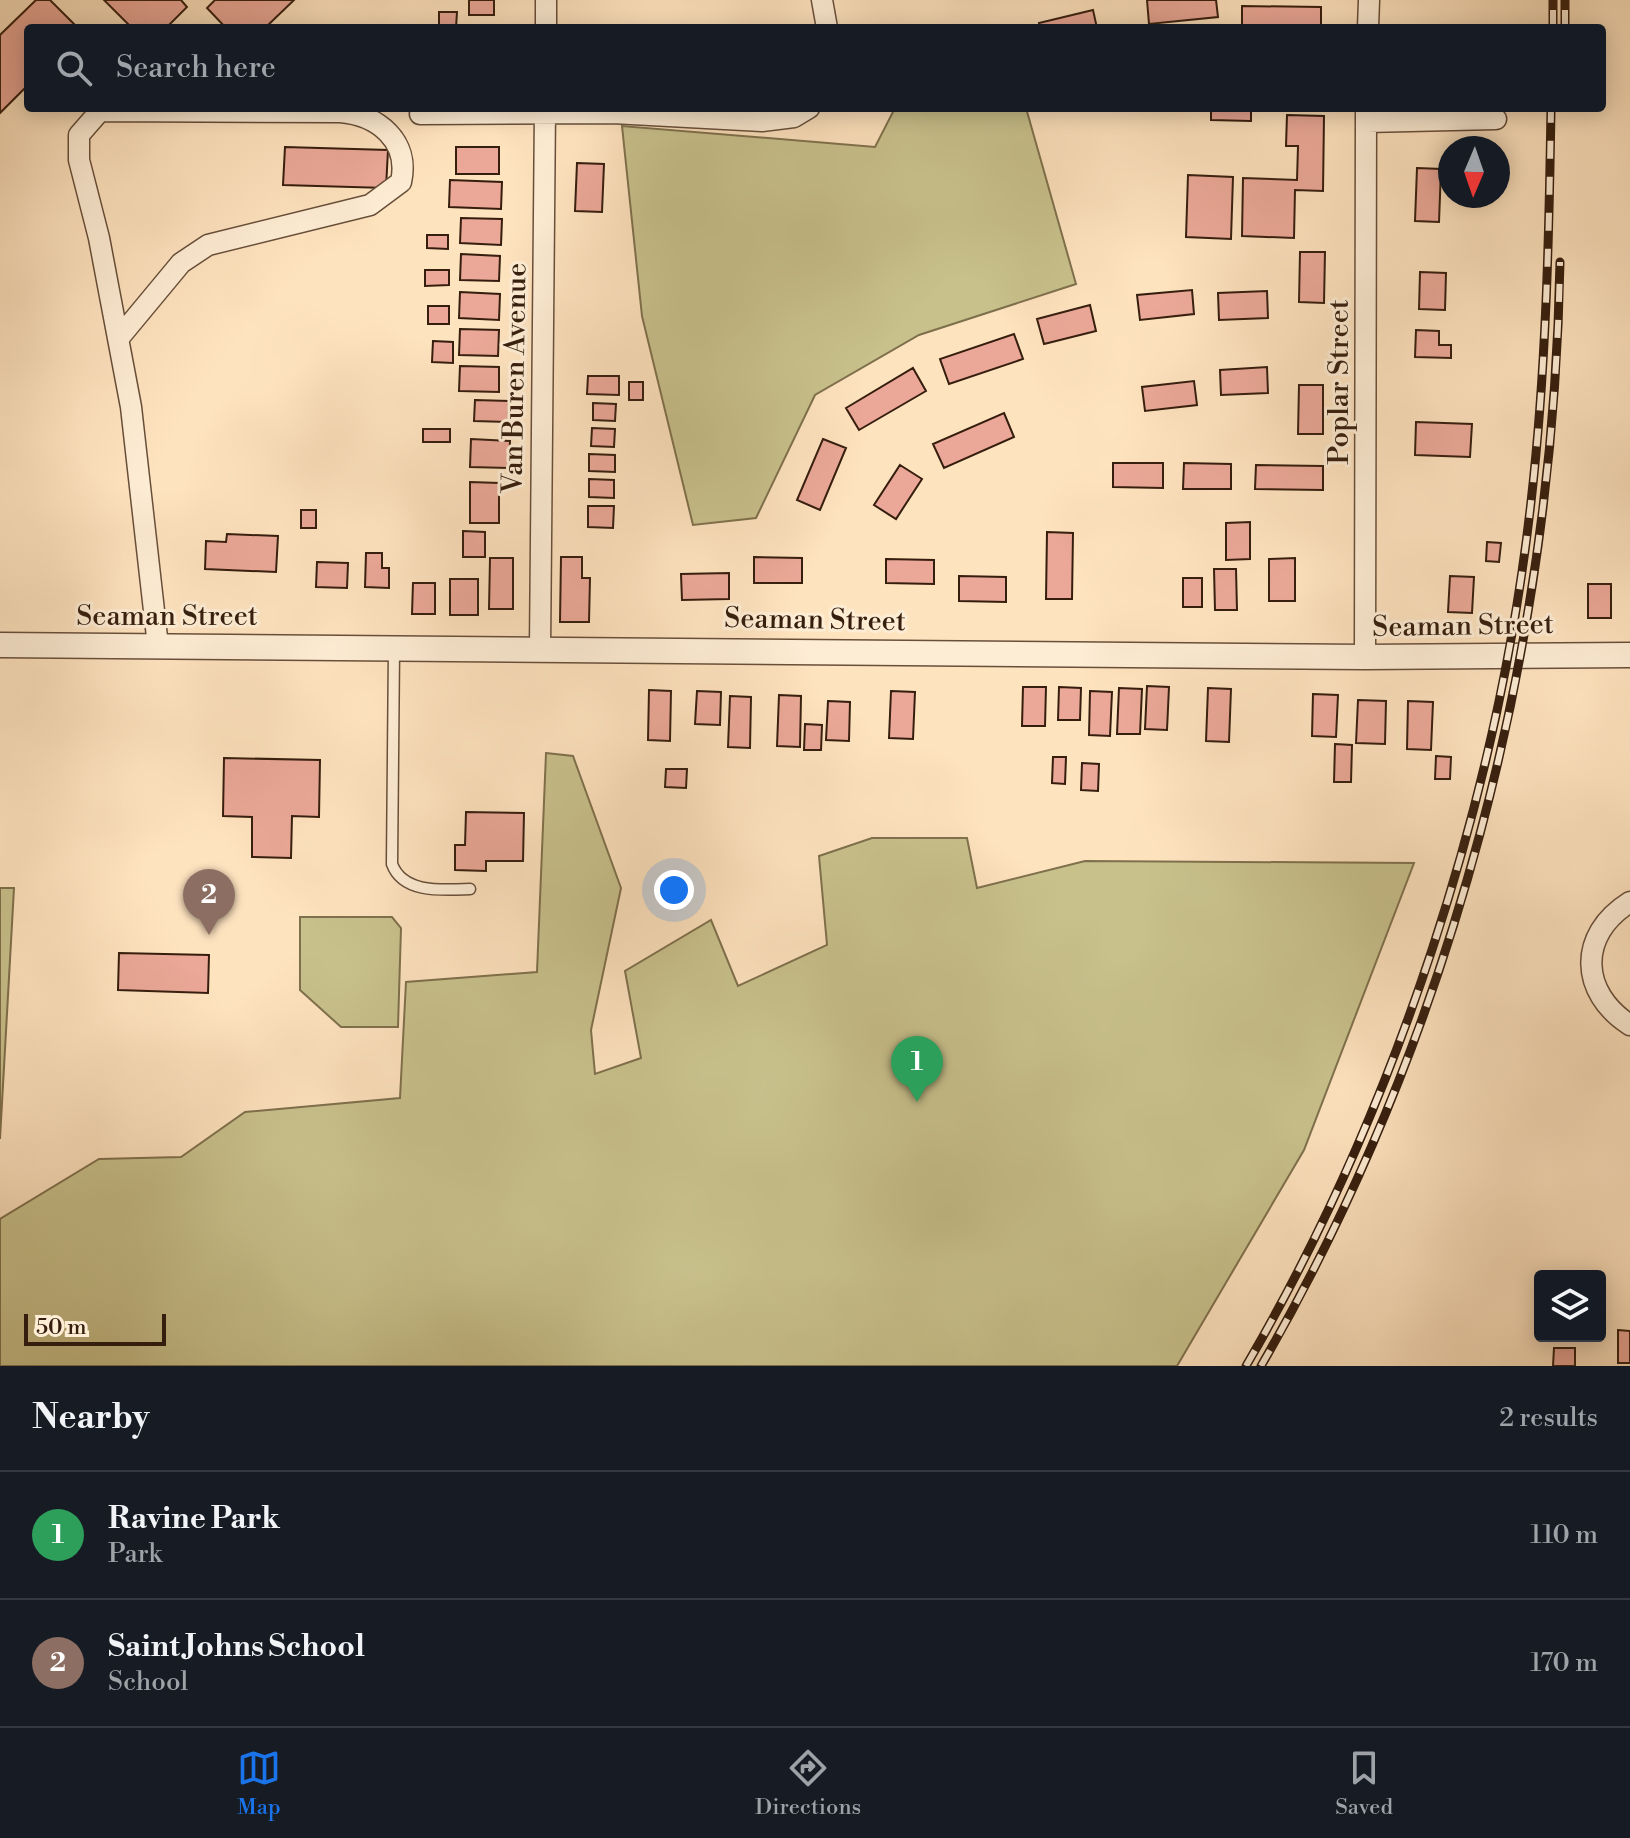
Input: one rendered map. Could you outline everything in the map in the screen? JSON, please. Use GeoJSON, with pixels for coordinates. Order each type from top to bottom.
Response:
{"type":"FeatureCollection","features":[{"type":"Feature","properties":{"kind":"street"},"geometry":{"type":"LineString","coordinates":[[546,0],[546,24]]}},
{"type":"Feature","properties":{"kind":"street"},"geometry":{"type":"LineString","coordinates":[[822,0],[826,24]]}},
{"type":"Feature","properties":{"kind":"street"},"geometry":{"type":"LineString","coordinates":[[1368,24],[1369,0]]}},
{"type":"Feature","properties":{"kind":"street"},"geometry":{"type":"LineString","coordinates":[[98,112],[79,135],[79,160],[99,238],[131,407],[158,646]]}},
{"type":"Feature","properties":{"kind":"street"},"geometry":{"type":"LineString","coordinates":[[118,339],[181,263],[208,245],[370,205],[401,182],[404,168],[402,150],[385,126],[354,113],[227,112]]}},
{"type":"Feature","properties":{"kind":"street"},"geometry":{"type":"LineString","coordinates":[[420,114],[545,112],[762,121],[794,117],[802,112]]}},
{"type":"Feature","properties":{"kind":"street","name":"Van Buren Avenue"},"geometry":{"type":"LineString","coordinates":[[540,648],[545,112]]}},
{"type":"Feature","properties":{"kind":"street"},"geometry":{"type":"LineString","coordinates":[[1366,115],[1496,119]]}},
{"type":"Feature","properties":{"kind":"street","name":"Poplar Street"},"geometry":{"type":"LineString","coordinates":[[1365,657],[1366,115]]}},
{"type":"Feature","properties":{"kind":"street","name":"Seaman Street"},"geometry":{"type":"LineString","coordinates":[[0,645],[1365,657],[1630,655]]}},
{"type":"Feature","properties":{"kind":"street"},"geometry":{"type":"LineString","coordinates":[[1630,902],[1605,926],[1592,948],[1590,979],[1608,1009],[1630,1025]]}},
{"type":"Feature","properties":{"kind":"lane"},"geometry":{"type":"LineString","coordinates":[[394,647],[392,864],[396,875],[406,883],[437,890],[470,889]]}},
{"type":"Feature","properties":{"kind":"shaded area"},"geometry":{"type":"Polygon","coordinates":[[[893,112],[1027,112],[1076,284],[919,335],[815,395],[756,518],[693,525],[642,316],[622,126],[875,147],[893,112]]]}},
{"type":"Feature","properties":{"kind":"shaded area"},"geometry":{"type":"Polygon","coordinates":[[[546,753],[573,756],[621,888],[591,1030],[595,1074],[641,1058],[625,971],[711,920],[738,986],[827,945],[819,856],[872,838],[967,838],[977,888],[1085,861],[1414,863],[1304,1150],[1177,1366],[0,1366],[0,1219],[99,1159],[181,1157],[245,1112],[400,1098],[406,982],[537,972],[546,753]]]}},
{"type":"Feature","properties":{"kind":"shaded area"},"geometry":{"type":"Polygon","coordinates":[[[0,888],[14,888],[0,1139],[0,888]]]}},
{"type":"Feature","properties":{"kind":"shaded area"},"geometry":{"type":"Polygon","coordinates":[[[300,917],[392,917],[401,928],[398,1027],[341,1027],[300,990],[300,917]]]}},
{"type":"Feature","properties":{"kind":"building"},"geometry":{"type":"Polygon","coordinates":[[[36,0],[50,0],[74,24],[24,24],[24,89],[0,113],[0,35],[36,0]]]}},
{"type":"Feature","properties":{"kind":"building"},"geometry":{"type":"Polygon","coordinates":[[[104,0],[181,0],[187,7],[170,24],[128,24],[104,0]]]}},
{"type":"Feature","properties":{"kind":"building"},"geometry":{"type":"Polygon","coordinates":[[[215,0],[294,0],[269,24],[222,24],[207,8],[215,0]]]}},
{"type":"Feature","properties":{"kind":"building"},"geometry":{"type":"Polygon","coordinates":[[[469,0],[494,0],[494,15],[469,15],[469,0]]]}},
{"type":"Feature","properties":{"kind":"building"},"geometry":{"type":"Polygon","coordinates":[[[1147,0],[1216,0],[1218,17],[1149,24],[1147,0]]]}},
{"type":"Feature","properties":{"kind":"building"},"geometry":{"type":"Polygon","coordinates":[[[1242,6],[1321,7],[1321,24],[1242,24],[1242,6]]]}},
{"type":"Feature","properties":{"kind":"building"},"geometry":{"type":"Polygon","coordinates":[[[1093,10],[1096,24],[1039,24],[1093,10]]]}},
{"type":"Feature","properties":{"kind":"building"},"geometry":{"type":"Polygon","coordinates":[[[439,12],[457,12],[456,24],[439,24],[439,12]]]}},
{"type":"Feature","properties":{"kind":"building"},"geometry":{"type":"Polygon","coordinates":[[[1211,112],[1251,112],[1251,121],[1211,120],[1211,112]]]}},
{"type":"Feature","properties":{"kind":"building"},"geometry":{"type":"Polygon","coordinates":[[[1287,115],[1324,116],[1323,191],[1295,190],[1294,238],[1242,236],[1243,178],[1297,180],[1298,146],[1286,146],[1287,115]]]}},
{"type":"Feature","properties":{"kind":"building"},"geometry":{"type":"Polygon","coordinates":[[[285,147],[388,150],[386,188],[283,185],[285,147]]]}},
{"type":"Feature","properties":{"kind":"building"},"geometry":{"type":"Polygon","coordinates":[[[456,147],[499,147],[499,174],[456,174],[456,147]]]}},
{"type":"Feature","properties":{"kind":"building"},"geometry":{"type":"Polygon","coordinates":[[[577,163],[604,164],[602,212],[575,211],[577,163]]]}},
{"type":"Feature","properties":{"kind":"building"},"geometry":{"type":"Polygon","coordinates":[[[1417,168],[1438,169],[1439,222],[1415,221],[1417,168]]]}},
{"type":"Feature","properties":{"kind":"building"},"geometry":{"type":"Polygon","coordinates":[[[1188,175],[1233,177],[1231,239],[1186,237],[1188,175]]]}},
{"type":"Feature","properties":{"kind":"building"},"geometry":{"type":"Polygon","coordinates":[[[450,180],[502,182],[501,209],[449,207],[450,180]]]}},
{"type":"Feature","properties":{"kind":"building"},"geometry":{"type":"Polygon","coordinates":[[[461,218],[502,219],[501,245],[460,243],[461,218]]]}},
{"type":"Feature","properties":{"kind":"building"},"geometry":{"type":"Polygon","coordinates":[[[427,235],[448,235],[448,249],[427,248],[427,235]]]}},
{"type":"Feature","properties":{"kind":"building"},"geometry":{"type":"Polygon","coordinates":[[[1300,252],[1325,252],[1324,303],[1299,302],[1300,252]]]}},
{"type":"Feature","properties":{"kind":"building"},"geometry":{"type":"Polygon","coordinates":[[[461,254],[500,256],[499,281],[460,280],[461,254]]]}},
{"type":"Feature","properties":{"kind":"building"},"geometry":{"type":"Polygon","coordinates":[[[425,270],[449,270],[449,285],[425,286],[425,270]]]}},
{"type":"Feature","properties":{"kind":"building"},"geometry":{"type":"Polygon","coordinates":[[[1420,272],[1446,273],[1445,310],[1419,309],[1420,272]]]}},
{"type":"Feature","properties":{"kind":"building"},"geometry":{"type":"Polygon","coordinates":[[[1192,290],[1194,314],[1140,320],[1137,295],[1192,290]]]}},
{"type":"Feature","properties":{"kind":"building"},"geometry":{"type":"Polygon","coordinates":[[[1267,291],[1268,318],[1219,320],[1218,293],[1267,291]]]}},
{"type":"Feature","properties":{"kind":"building"},"geometry":{"type":"Polygon","coordinates":[[[460,292],[500,294],[499,320],[459,318],[460,292]]]}},
{"type":"Feature","properties":{"kind":"building"},"geometry":{"type":"Polygon","coordinates":[[[1090,305],[1096,331],[1044,344],[1037,319],[1090,305]]]}},
{"type":"Feature","properties":{"kind":"building"},"geometry":{"type":"Polygon","coordinates":[[[428,306],[449,306],[449,324],[428,324],[428,306]]]}},
{"type":"Feature","properties":{"kind":"building"},"geometry":{"type":"Polygon","coordinates":[[[460,329],[499,330],[498,356],[459,355],[460,329]]]}},
{"type":"Feature","properties":{"kind":"building"},"geometry":{"type":"Polygon","coordinates":[[[1416,330],[1439,331],[1439,345],[1451,345],[1451,358],[1415,357],[1416,330]]]}},
{"type":"Feature","properties":{"kind":"building"},"geometry":{"type":"Polygon","coordinates":[[[1014,334],[1023,359],[949,384],[940,359],[1014,334]]]}},
{"type":"Feature","properties":{"kind":"building"},"geometry":{"type":"Polygon","coordinates":[[[433,341],[453,342],[453,363],[432,362],[433,341]]]}},
{"type":"Feature","properties":{"kind":"building"},"geometry":{"type":"Polygon","coordinates":[[[460,366],[499,367],[499,392],[459,391],[460,366]]]}},
{"type":"Feature","properties":{"kind":"building"},"geometry":{"type":"Polygon","coordinates":[[[1267,367],[1268,393],[1221,395],[1220,370],[1267,367]]]}},
{"type":"Feature","properties":{"kind":"building"},"geometry":{"type":"Polygon","coordinates":[[[913,368],[926,391],[859,430],[846,408],[913,368]]]}},
{"type":"Feature","properties":{"kind":"building"},"geometry":{"type":"Polygon","coordinates":[[[588,376],[619,376],[619,395],[587,394],[588,376]]]}},
{"type":"Feature","properties":{"kind":"building"},"geometry":{"type":"Polygon","coordinates":[[[1194,381],[1197,405],[1145,411],[1142,387],[1194,381]]]}},
{"type":"Feature","properties":{"kind":"building"},"geometry":{"type":"Polygon","coordinates":[[[629,382],[643,382],[643,400],[629,400],[629,382]]]}},
{"type":"Feature","properties":{"kind":"building"},"geometry":{"type":"Polygon","coordinates":[[[1299,385],[1323,385],[1323,434],[1298,434],[1299,385]]]}},
{"type":"Feature","properties":{"kind":"building"},"geometry":{"type":"Polygon","coordinates":[[[475,400],[509,401],[508,422],[474,421],[475,400]]]}},
{"type":"Feature","properties":{"kind":"building"},"geometry":{"type":"Polygon","coordinates":[[[593,403],[616,404],[615,421],[593,420],[593,403]]]}},
{"type":"Feature","properties":{"kind":"building"},"geometry":{"type":"Polygon","coordinates":[[[1004,413],[1014,437],[944,468],[933,444],[1004,413]]]}},
{"type":"Feature","properties":{"kind":"building"},"geometry":{"type":"Polygon","coordinates":[[[1416,422],[1472,424],[1470,457],[1415,455],[1416,422]]]}},
{"type":"Feature","properties":{"kind":"building"},"geometry":{"type":"Polygon","coordinates":[[[592,428],[615,429],[614,447],[591,446],[592,428]]]}},
{"type":"Feature","properties":{"kind":"building"},"geometry":{"type":"Polygon","coordinates":[[[423,429],[450,429],[450,442],[423,442],[423,429]]]}},
{"type":"Feature","properties":{"kind":"building"},"geometry":{"type":"Polygon","coordinates":[[[471,439],[510,441],[509,468],[470,467],[471,439]]]}},
{"type":"Feature","properties":{"kind":"building"},"geometry":{"type":"Polygon","coordinates":[[[823,439],[846,448],[820,510],[797,500],[823,439]]]}},
{"type":"Feature","properties":{"kind":"building"},"geometry":{"type":"Polygon","coordinates":[[[589,454],[615,455],[615,472],[589,471],[589,454]]]}},
{"type":"Feature","properties":{"kind":"building"},"geometry":{"type":"Polygon","coordinates":[[[1113,463],[1163,463],[1163,488],[1113,487],[1113,463]]]}},
{"type":"Feature","properties":{"kind":"building"},"geometry":{"type":"Polygon","coordinates":[[[1184,463],[1231,464],[1231,489],[1183,489],[1184,463]]]}},
{"type":"Feature","properties":{"kind":"building"},"geometry":{"type":"Polygon","coordinates":[[[900,465],[922,479],[896,519],[874,505],[900,465]]]}},
{"type":"Feature","properties":{"kind":"building"},"geometry":{"type":"Polygon","coordinates":[[[1256,465],[1323,466],[1323,490],[1255,489],[1256,465]]]}},
{"type":"Feature","properties":{"kind":"building"},"geometry":{"type":"Polygon","coordinates":[[[589,479],[614,480],[614,498],[589,497],[589,479]]]}},
{"type":"Feature","properties":{"kind":"building"},"geometry":{"type":"Polygon","coordinates":[[[470,482],[499,483],[499,523],[470,523],[470,482]]]}},
{"type":"Feature","properties":{"kind":"building"},"geometry":{"type":"Polygon","coordinates":[[[588,506],[614,506],[613,528],[588,527],[588,506]]]}},
{"type":"Feature","properties":{"kind":"building"},"geometry":{"type":"Polygon","coordinates":[[[301,510],[316,510],[316,528],[301,528],[301,510]]]}},
{"type":"Feature","properties":{"kind":"building"},"geometry":{"type":"Polygon","coordinates":[[[1250,522],[1250,559],[1226,560],[1226,523],[1250,522]]]}},
{"type":"Feature","properties":{"kind":"building"},"geometry":{"type":"Polygon","coordinates":[[[463,531],[485,532],[485,557],[463,557],[463,531]]]}},
{"type":"Feature","properties":{"kind":"building"},"geometry":{"type":"Polygon","coordinates":[[[1047,532],[1073,533],[1072,599],[1046,599],[1047,532]]]}},
{"type":"Feature","properties":{"kind":"building"},"geometry":{"type":"Polygon","coordinates":[[[227,534],[278,536],[276,572],[205,569],[206,541],[226,542],[227,534]]]}},
{"type":"Feature","properties":{"kind":"building"},"geometry":{"type":"Polygon","coordinates":[[[1487,542],[1501,543],[1499,562],[1486,561],[1487,542]]]}},
{"type":"Feature","properties":{"kind":"building"},"geometry":{"type":"Polygon","coordinates":[[[366,553],[382,553],[382,568],[389,568],[389,588],[365,587],[366,553]]]}},
{"type":"Feature","properties":{"kind":"building"},"geometry":{"type":"Polygon","coordinates":[[[561,557],[582,557],[582,578],[590,578],[589,622],[560,622],[561,557]]]}},
{"type":"Feature","properties":{"kind":"building"},"geometry":{"type":"Polygon","coordinates":[[[754,557],[802,558],[802,583],[754,583],[754,557]]]}},
{"type":"Feature","properties":{"kind":"building"},"geometry":{"type":"Polygon","coordinates":[[[490,558],[513,558],[513,609],[489,609],[490,558]]]}},
{"type":"Feature","properties":{"kind":"building"},"geometry":{"type":"Polygon","coordinates":[[[1295,558],[1295,601],[1269,601],[1269,559],[1295,558]]]}},
{"type":"Feature","properties":{"kind":"building"},"geometry":{"type":"Polygon","coordinates":[[[886,559],[934,560],[934,584],[886,583],[886,559]]]}},
{"type":"Feature","properties":{"kind":"building"},"geometry":{"type":"Polygon","coordinates":[[[317,562],[348,563],[347,588],[316,587],[317,562]]]}},
{"type":"Feature","properties":{"kind":"building"},"geometry":{"type":"Polygon","coordinates":[[[1214,569],[1236,569],[1237,610],[1215,610],[1214,569]]]}},
{"type":"Feature","properties":{"kind":"building"},"geometry":{"type":"Polygon","coordinates":[[[729,573],[729,599],[682,600],[681,574],[729,573]]]}},
{"type":"Feature","properties":{"kind":"building"},"geometry":{"type":"Polygon","coordinates":[[[959,576],[1006,577],[1006,602],[959,601],[959,576]]]}},
{"type":"Feature","properties":{"kind":"building"},"geometry":{"type":"Polygon","coordinates":[[[1450,576],[1474,577],[1472,613],[1448,612],[1450,576]]]}},
{"type":"Feature","properties":{"kind":"building"},"geometry":{"type":"Polygon","coordinates":[[[1183,578],[1202,578],[1202,607],[1183,607],[1183,578]]]}},
{"type":"Feature","properties":{"kind":"building"},"geometry":{"type":"Polygon","coordinates":[[[450,579],[478,579],[478,615],[450,615],[450,579]]]}},
{"type":"Feature","properties":{"kind":"building"},"geometry":{"type":"Polygon","coordinates":[[[413,583],[435,583],[435,614],[412,614],[413,583]]]}},
{"type":"Feature","properties":{"kind":"building"},"geometry":{"type":"Polygon","coordinates":[[[1588,584],[1611,584],[1611,618],[1588,618],[1588,584]]]}},
{"type":"Feature","properties":{"kind":"building"},"geometry":{"type":"Polygon","coordinates":[[[1147,686],[1169,687],[1167,730],[1145,729],[1147,686]]]}},
{"type":"Feature","properties":{"kind":"building"},"geometry":{"type":"Polygon","coordinates":[[[1023,687],[1046,687],[1045,726],[1022,726],[1023,687]]]}},
{"type":"Feature","properties":{"kind":"building"},"geometry":{"type":"Polygon","coordinates":[[[1059,687],[1081,688],[1080,720],[1058,720],[1059,687]]]}},
{"type":"Feature","properties":{"kind":"building"},"geometry":{"type":"Polygon","coordinates":[[[1119,688],[1142,689],[1140,734],[1117,734],[1119,688]]]}},
{"type":"Feature","properties":{"kind":"building"},"geometry":{"type":"Polygon","coordinates":[[[1208,688],[1231,689],[1229,742],[1206,741],[1208,688]]]}},
{"type":"Feature","properties":{"kind":"building"},"geometry":{"type":"Polygon","coordinates":[[[649,690],[671,691],[670,741],[648,740],[649,690]]]}},
{"type":"Feature","properties":{"kind":"building"},"geometry":{"type":"Polygon","coordinates":[[[697,691],[721,692],[720,725],[695,724],[697,691]]]}},
{"type":"Feature","properties":{"kind":"building"},"geometry":{"type":"Polygon","coordinates":[[[891,691],[915,692],[913,739],[889,738],[891,691]]]}},
{"type":"Feature","properties":{"kind":"building"},"geometry":{"type":"Polygon","coordinates":[[[1090,691],[1112,692],[1110,736],[1089,735],[1090,691]]]}},
{"type":"Feature","properties":{"kind":"building"},"geometry":{"type":"Polygon","coordinates":[[[1313,694],[1338,695],[1336,737],[1312,736],[1313,694]]]}},
{"type":"Feature","properties":{"kind":"building"},"geometry":{"type":"Polygon","coordinates":[[[779,695],[801,696],[800,747],[777,746],[779,695]]]}},
{"type":"Feature","properties":{"kind":"building"},"geometry":{"type":"Polygon","coordinates":[[[730,696],[751,697],[750,748],[728,747],[730,696]]]}},
{"type":"Feature","properties":{"kind":"building"},"geometry":{"type":"Polygon","coordinates":[[[1358,700],[1386,701],[1385,744],[1356,743],[1358,700]]]}},
{"type":"Feature","properties":{"kind":"building"},"geometry":{"type":"Polygon","coordinates":[[[828,701],[850,702],[849,741],[826,740],[828,701]]]}},
{"type":"Feature","properties":{"kind":"building"},"geometry":{"type":"Polygon","coordinates":[[[1408,701],[1433,702],[1431,750],[1407,749],[1408,701]]]}},
{"type":"Feature","properties":{"kind":"building"},"geometry":{"type":"Polygon","coordinates":[[[805,724],[822,725],[821,750],[804,750],[805,724]]]}},
{"type":"Feature","properties":{"kind":"building"},"geometry":{"type":"Polygon","coordinates":[[[1335,744],[1352,745],[1351,782],[1334,782],[1335,744]]]}},
{"type":"Feature","properties":{"kind":"building"},"geometry":{"type":"Polygon","coordinates":[[[1436,756],[1451,757],[1450,779],[1435,779],[1436,756]]]}},
{"type":"Feature","properties":{"kind":"building"},"geometry":{"type":"Polygon","coordinates":[[[1053,757],[1066,757],[1065,784],[1052,783],[1053,757]]]}},
{"type":"Feature","properties":{"kind":"building"},"geometry":{"type":"Polygon","coordinates":[[[224,758],[320,760],[319,817],[292,816],[291,858],[252,857],[252,817],[223,816],[224,758]]]}},
{"type":"Feature","properties":{"kind":"building"},"geometry":{"type":"Polygon","coordinates":[[[1082,763],[1099,764],[1098,791],[1081,790],[1082,763]]]}},
{"type":"Feature","properties":{"kind":"building"},"geometry":{"type":"Polygon","coordinates":[[[666,769],[687,769],[686,788],[665,787],[666,769]]]}},
{"type":"Feature","properties":{"kind":"building"},"geometry":{"type":"Polygon","coordinates":[[[466,812],[524,813],[523,861],[486,861],[486,871],[455,870],[455,845],[465,845],[466,812]]]}},
{"type":"Feature","properties":{"kind":"building"},"geometry":{"type":"Polygon","coordinates":[[[119,953],[209,955],[208,993],[118,990],[119,953]]]}},
{"type":"Feature","properties":{"kind":"building"},"geometry":{"type":"Polygon","coordinates":[[[1618,1330],[1630,1331],[1630,1363],[1618,1363],[1618,1330]]]}},
{"type":"Feature","properties":{"kind":"building"},"geometry":{"type":"Polygon","coordinates":[[[1554,1348],[1575,1348],[1575,1366],[1553,1366],[1554,1348]]]}},
{"type":"Feature","properties":{"kind":"railway"},"geometry":{"type":"LineString","coordinates":[[1553,0],[1553,24]]}},
{"type":"Feature","properties":{"kind":"railway"},"geometry":{"type":"LineString","coordinates":[[1565,0],[1565,24]]}},
{"type":"Feature","properties":{"kind":"railway"},"geometry":{"type":"LineString","coordinates":[[1246,1366],[1300,1267],[1349,1164],[1393,1058],[1432,949],[1466,838],[1494,726],[1515,614],[1536,453],[1546,305],[1551,112]]}},
{"type":"Feature","properties":{"kind":"railway"},"geometry":{"type":"LineString","coordinates":[[1261,1366],[1329,1239],[1388,1107],[1439,971],[1480,833],[1513,692],[1537,549],[1553,406],[1560,262]]}},
{"type":"Feature","properties":{"kind":"place","name":"Saint Johns School"},"geometry":{"type":"Point","coordinates":[209,935]}},
{"type":"Feature","properties":{"kind":"place","name":"Ravine Park"},"geometry":{"type":"Point","coordinates":[917,1102]}}]}
